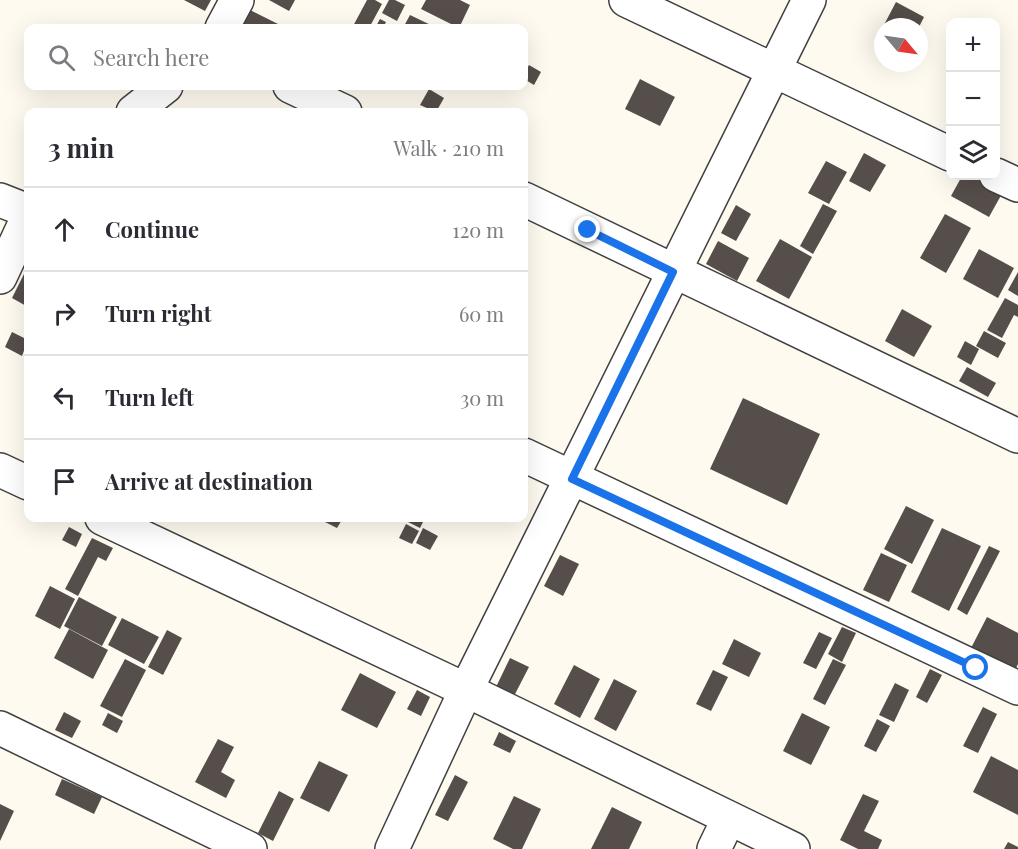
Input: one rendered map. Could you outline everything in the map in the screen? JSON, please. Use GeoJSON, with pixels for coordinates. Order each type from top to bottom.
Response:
{"type":"FeatureCollection","features":[{"type":"Feature","properties":{"kind":"street"},"geometry":{"type":"LineString","coordinates":[[224,24],[237,0]]}},
{"type":"Feature","properties":{"kind":"street"},"geometry":{"type":"LineString","coordinates":[[626,0],[946,151]]}},
{"type":"Feature","properties":{"kind":"street"},"geometry":{"type":"LineString","coordinates":[[392,849],[466,690],[809,0]]}},
{"type":"Feature","properties":{"kind":"street"},"geometry":{"type":"LineString","coordinates":[[138,108],[161,90]]}},
{"type":"Feature","properties":{"kind":"street"},"geometry":{"type":"LineString","coordinates":[[298,90],[337,108]]}},
{"type":"Feature","properties":{"kind":"street"},"geometry":{"type":"LineString","coordinates":[[1000,177],[1018,185]]}},
{"type":"Feature","properties":{"kind":"street"},"geometry":{"type":"LineString","coordinates":[[0,200],[24,209]]}},
{"type":"Feature","properties":{"kind":"street"},"geometry":{"type":"LineString","coordinates":[[528,201],[1018,436]]}},
{"type":"Feature","properties":{"kind":"street"},"geometry":{"type":"LineString","coordinates":[[0,276],[24,225]]}},
{"type":"Feature","properties":{"kind":"street"},"geometry":{"type":"LineString","coordinates":[[528,457],[1018,688]]}},
{"type":"Feature","properties":{"kind":"street"},"geometry":{"type":"LineString","coordinates":[[0,470],[24,481]]}},
{"type":"Feature","properties":{"kind":"street"},"geometry":{"type":"LineString","coordinates":[[110,522],[466,690],[794,849]]}},
{"type":"Feature","properties":{"kind":"street"},"geometry":{"type":"LineString","coordinates":[[0,728],[250,849]]}},
{"type":"Feature","properties":{"kind":"street"},"geometry":{"type":"LineString","coordinates":[[714,849],[729,818]]}},
{"type":"Feature","properties":{"kind":"building"},"geometry":{"type":"Polygon","coordinates":[[[184,0],[211,0],[205,11],[184,0]]]}},
{"type":"Feature","properties":{"kind":"building"},"geometry":{"type":"Polygon","coordinates":[[[269,0],[295,0],[289,11],[269,0]]]}},
{"type":"Feature","properties":{"kind":"building"},"geometry":{"type":"Polygon","coordinates":[[[367,0],[375,0],[382,4],[371,24],[354,24],[367,0]]]}},
{"type":"Feature","properties":{"kind":"building"},"geometry":{"type":"Polygon","coordinates":[[[389,0],[405,5],[397,21],[382,13],[389,0]]]}},
{"type":"Feature","properties":{"kind":"building"},"geometry":{"type":"Polygon","coordinates":[[[426,0],[460,0],[470,5],[461,24],[451,24],[421,9],[426,0]]]}},
{"type":"Feature","properties":{"kind":"building"},"geometry":{"type":"Polygon","coordinates":[[[896,2],[924,17],[924,18],[888,18],[896,2]]]}},
{"type":"Feature","properties":{"kind":"building"},"geometry":{"type":"Polygon","coordinates":[[[250,10],[278,24],[243,24],[250,10]]]}},
{"type":"Feature","properties":{"kind":"building"},"geometry":{"type":"Polygon","coordinates":[[[410,15],[429,24],[405,24],[410,15]]]}},
{"type":"Feature","properties":{"kind":"building"},"geometry":{"type":"Polygon","coordinates":[[[380,19],[386,22],[385,24],[377,24],[380,19]]]}},
{"type":"Feature","properties":{"kind":"building"},"geometry":{"type":"Polygon","coordinates":[[[529,65],[541,72],[534,85],[528,81],[529,65]]]}},
{"type":"Feature","properties":{"kind":"building"},"geometry":{"type":"Polygon","coordinates":[[[640,79],[675,97],[660,126],[625,109],[640,79]]]}},
{"type":"Feature","properties":{"kind":"building"},"geometry":{"type":"Polygon","coordinates":[[[428,90],[444,98],[438,108],[427,108],[420,105],[428,90]]]}},
{"type":"Feature","properties":{"kind":"building"},"geometry":{"type":"Polygon","coordinates":[[[864,153],[886,165],[870,192],[849,181],[864,153]]]}},
{"type":"Feature","properties":{"kind":"building"},"geometry":{"type":"Polygon","coordinates":[[[826,161],[847,172],[829,204],[808,193],[826,161]]]}},
{"type":"Feature","properties":{"kind":"building"},"geometry":{"type":"Polygon","coordinates":[[[960,180],[985,180],[1004,190],[989,217],[951,196],[960,180]]]}},
{"type":"Feature","properties":{"kind":"building"},"geometry":{"type":"Polygon","coordinates":[[[823,204],[837,211],[813,254],[800,246],[823,204]]]}},
{"type":"Feature","properties":{"kind":"building"},"geometry":{"type":"Polygon","coordinates":[[[736,205],[751,214],[736,241],[721,233],[736,205]]]}},
{"type":"Feature","properties":{"kind":"building"},"geometry":{"type":"Polygon","coordinates":[[[945,214],[971,228],[946,273],[920,258],[945,214]]]}},
{"type":"Feature","properties":{"kind":"building"},"geometry":{"type":"Polygon","coordinates":[[[780,239],[812,257],[789,299],[756,281],[780,239]]]}},
{"type":"Feature","properties":{"kind":"building"},"geometry":{"type":"Polygon","coordinates":[[[718,241],[749,258],[737,281],[706,264],[718,241]]]}},
{"type":"Feature","properties":{"kind":"building"},"geometry":{"type":"Polygon","coordinates":[[[979,249],[1014,268],[998,298],[963,279],[979,249]]]}},
{"type":"Feature","properties":{"kind":"building"},"geometry":{"type":"Polygon","coordinates":[[[1018,272],[1018,296],[1008,290],[1018,272]]]}},
{"type":"Feature","properties":{"kind":"building"},"geometry":{"type":"Polygon","coordinates":[[[24,274],[24,305],[12,298],[24,274]]]}},
{"type":"Feature","properties":{"kind":"building"},"geometry":{"type":"Polygon","coordinates":[[[1005,298],[1018,305],[1018,317],[1014,315],[1002,338],[987,330],[1005,298]]]}},
{"type":"Feature","properties":{"kind":"building"},"geometry":{"type":"Polygon","coordinates":[[[902,309],[932,326],[914,357],[885,341],[902,309]]]}},
{"type":"Feature","properties":{"kind":"building"},"geometry":{"type":"Polygon","coordinates":[[[984,331],[1006,343],[998,358],[976,346],[984,331]]]}},
{"type":"Feature","properties":{"kind":"building"},"geometry":{"type":"Polygon","coordinates":[[[12,332],[24,338],[22,356],[5,347],[12,332]]]}},
{"type":"Feature","properties":{"kind":"building"},"geometry":{"type":"Polygon","coordinates":[[[965,341],[979,349],[971,365],[957,357],[965,341]]]}},
{"type":"Feature","properties":{"kind":"building"},"geometry":{"type":"Polygon","coordinates":[[[967,367],[996,383],[988,397],[959,381],[967,367]]]}},
{"type":"Feature","properties":{"kind":"building"},"geometry":{"type":"Polygon","coordinates":[[[743,398],[820,434],[787,505],[710,469],[743,398]]]}},
{"type":"Feature","properties":{"kind":"building"},"geometry":{"type":"Polygon","coordinates":[[[906,506],[934,520],[912,564],[884,549],[906,506]]]}},
{"type":"Feature","properties":{"kind":"building"},"geometry":{"type":"Polygon","coordinates":[[[325,522],[341,522],[337,528],[325,522]]]}},
{"type":"Feature","properties":{"kind":"building"},"geometry":{"type":"Polygon","coordinates":[[[408,522],[423,522],[420,528],[408,522]]]}},
{"type":"Feature","properties":{"kind":"building"},"geometry":{"type":"Polygon","coordinates":[[[406,524],[419,531],[412,544],[399,538],[406,524]]]}},
{"type":"Feature","properties":{"kind":"building"},"geometry":{"type":"Polygon","coordinates":[[[69,527],[82,534],[76,547],[62,540],[69,527]]]}},
{"type":"Feature","properties":{"kind":"building"},"geometry":{"type":"Polygon","coordinates":[[[423,528],[438,536],[430,550],[416,543],[423,528]]]}},
{"type":"Feature","properties":{"kind":"building"},"geometry":{"type":"Polygon","coordinates":[[[942,528],[981,546],[949,611],[911,592],[942,528]]]}},
{"type":"Feature","properties":{"kind":"building"},"geometry":{"type":"Polygon","coordinates":[[[92,538],[113,548],[106,561],[98,557],[78,596],[65,589],[92,538]]]}},
{"type":"Feature","properties":{"kind":"building"},"geometry":{"type":"Polygon","coordinates":[[[989,546],[1000,551],[967,615],[957,609],[989,546]]]}},
{"type":"Feature","properties":{"kind":"building"},"geometry":{"type":"Polygon","coordinates":[[[881,553],[907,565],[889,602],[863,590],[881,553]]]}},
{"type":"Feature","properties":{"kind":"building"},"geometry":{"type":"Polygon","coordinates":[[[560,555],[579,564],[563,596],[544,586],[560,555]]]}},
{"type":"Feature","properties":{"kind":"building"},"geometry":{"type":"Polygon","coordinates":[[[50,586],[75,599],[60,629],[35,616],[50,586]]]}},
{"type":"Feature","properties":{"kind":"building"},"geometry":{"type":"Polygon","coordinates":[[[79,597],[117,617],[102,646],[64,626],[79,597]]]}},
{"type":"Feature","properties":{"kind":"building"},"geometry":{"type":"Polygon","coordinates":[[[987,617],[1018,633],[1018,664],[1015,670],[971,648],[987,617]]]}},
{"type":"Feature","properties":{"kind":"building"},"geometry":{"type":"Polygon","coordinates":[[[122,618],[159,637],[144,664],[108,645],[122,618]]]}},
{"type":"Feature","properties":{"kind":"building"},"geometry":{"type":"Polygon","coordinates":[[[842,627],[856,633],[842,662],[828,654],[842,627]]]}},
{"type":"Feature","properties":{"kind":"building"},"geometry":{"type":"Polygon","coordinates":[[[69,629],[108,650],[93,679],[54,658],[69,629]]]}},
{"type":"Feature","properties":{"kind":"building"},"geometry":{"type":"Polygon","coordinates":[[[167,630],[182,638],[163,675],[148,667],[167,630]]]}},
{"type":"Feature","properties":{"kind":"building"},"geometry":{"type":"Polygon","coordinates":[[[819,632],[832,638],[816,669],[803,663],[819,632]]]}},
{"type":"Feature","properties":{"kind":"building"},"geometry":{"type":"Polygon","coordinates":[[[734,639],[761,653],[749,677],[722,664],[734,639]]]}},
{"type":"Feature","properties":{"kind":"building"},"geometry":{"type":"Polygon","coordinates":[[[510,658],[529,667],[514,696],[496,687],[510,658]]]}},
{"type":"Feature","properties":{"kind":"building"},"geometry":{"type":"Polygon","coordinates":[[[125,659],[146,670],[122,717],[100,706],[125,659]]]}},
{"type":"Feature","properties":{"kind":"building"},"geometry":{"type":"Polygon","coordinates":[[[833,659],[846,665],[825,705],[813,699],[833,659]]]}},
{"type":"Feature","properties":{"kind":"building"},"geometry":{"type":"Polygon","coordinates":[[[574,665],[600,679],[580,718],[554,704],[574,665]]]}},
{"type":"Feature","properties":{"kind":"building"},"geometry":{"type":"Polygon","coordinates":[[[930,669],[942,675],[927,703],[916,697],[930,669]]]}},
{"type":"Feature","properties":{"kind":"building"},"geometry":{"type":"Polygon","coordinates":[[[713,670],[728,677],[711,711],[696,704],[713,670]]]}},
{"type":"Feature","properties":{"kind":"building"},"geometry":{"type":"Polygon","coordinates":[[[360,673],[396,692],[377,728],[341,710],[360,673]]]}},
{"type":"Feature","properties":{"kind":"building"},"geometry":{"type":"Polygon","coordinates":[[[614,679],[637,691],[616,731],[594,719],[614,679]]]}},
{"type":"Feature","properties":{"kind":"building"},"geometry":{"type":"Polygon","coordinates":[[[895,683],[909,690],[894,722],[879,715],[895,683]]]}},
{"type":"Feature","properties":{"kind":"building"},"geometry":{"type":"Polygon","coordinates":[[[417,690],[430,697],[421,716],[407,709],[417,690]]]}},
{"type":"Feature","properties":{"kind":"building"},"geometry":{"type":"Polygon","coordinates":[[[983,707],[997,714],[978,753],[963,746],[983,707]]]}},
{"type":"Feature","properties":{"kind":"building"},"geometry":{"type":"Polygon","coordinates":[[[64,712],[81,721],[72,738],[55,730],[64,712]]]}},
{"type":"Feature","properties":{"kind":"building"},"geometry":{"type":"Polygon","coordinates":[[[108,713],[123,721],[117,733],[102,725],[108,713]]]}},
{"type":"Feature","properties":{"kind":"building"},"geometry":{"type":"Polygon","coordinates":[[[802,713],[830,727],[811,765],[783,751],[802,713]]]}},
{"type":"Feature","properties":{"kind":"building"},"geometry":{"type":"Polygon","coordinates":[[[877,719],[890,726],[876,752],[864,746],[877,719]]]}},
{"type":"Feature","properties":{"kind":"building"},"geometry":{"type":"Polygon","coordinates":[[[499,732],[516,741],[510,753],[493,745],[499,732]]]}},
{"type":"Feature","properties":{"kind":"building"},"geometry":{"type":"Polygon","coordinates":[[[218,739],[234,747],[221,772],[235,780],[226,798],[195,782],[218,739]]]}},
{"type":"Feature","properties":{"kind":"building"},"geometry":{"type":"Polygon","coordinates":[[[991,756],[1018,770],[1018,815],[973,792],[991,756]]]}},
{"type":"Feature","properties":{"kind":"building"},"geometry":{"type":"Polygon","coordinates":[[[319,761],[348,775],[329,812],[300,798],[319,761]]]}},
{"type":"Feature","properties":{"kind":"building"},"geometry":{"type":"Polygon","coordinates":[[[455,775],[468,782],[448,821],[435,815],[455,775]]]}},
{"type":"Feature","properties":{"kind":"building"},"geometry":{"type":"Polygon","coordinates":[[[62,779],[102,797],[94,814],[55,795],[62,779]]]}},
{"type":"Feature","properties":{"kind":"building"},"geometry":{"type":"Polygon","coordinates":[[[279,791],[294,799],[273,841],[258,833],[279,791]]]}},
{"type":"Feature","properties":{"kind":"building"},"geometry":{"type":"Polygon","coordinates":[[[863,794],[879,801],[864,831],[882,840],[878,849],[858,849],[840,840],[863,794]]]}},
{"type":"Feature","properties":{"kind":"building"},"geometry":{"type":"Polygon","coordinates":[[[514,796],[541,809],[522,849],[513,849],[493,839],[514,796]]]}},
{"type":"Feature","properties":{"kind":"building"},"geometry":{"type":"Polygon","coordinates":[[[0,804],[14,811],[0,841],[0,804]]]}},
{"type":"Feature","properties":{"kind":"building"},"geometry":{"type":"Polygon","coordinates":[[[612,807],[642,822],[629,849],[591,849],[612,807]]]}},
{"type":"Feature","properties":{"kind":"building"},"geometry":{"type":"Polygon","coordinates":[[[1008,842],[1018,847],[1018,849],[1004,849],[1008,842]]]}},
{"type":"Feature","properties":{"kind":"route"},"geometry":{"type":"LineString","coordinates":[[588,230],[673,272],[572,479],[976,668]]}}]}
